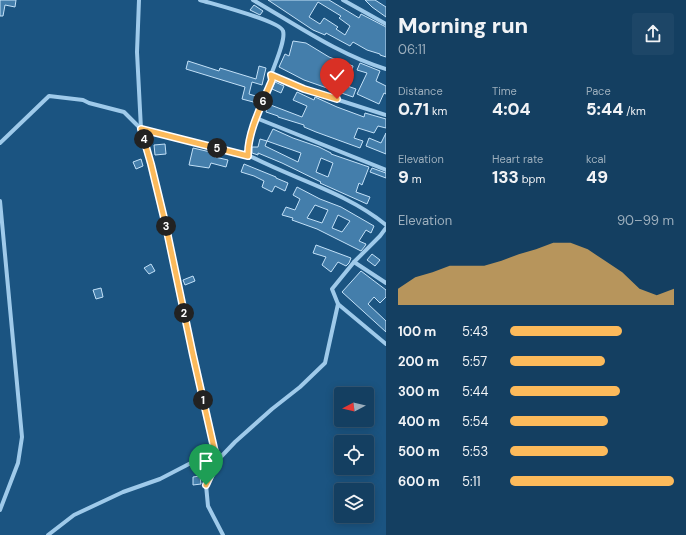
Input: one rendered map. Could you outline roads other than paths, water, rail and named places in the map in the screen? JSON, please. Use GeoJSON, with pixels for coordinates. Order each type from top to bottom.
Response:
{"type":"FeatureCollection","features":[{"type":"Feature","properties":{"kind":"street"},"geometry":{"type":"LineString","coordinates":[[139,0],[137,52],[141,129],[165,222],[217,461]]}},
{"type":"Feature","properties":{"kind":"street"},"geometry":{"type":"LineString","coordinates":[[200,0],[261,18],[278,26],[284,33],[271,75],[272,80],[256,118],[248,146],[248,156]]}},
{"type":"Feature","properties":{"kind":"street"},"geometry":{"type":"LineString","coordinates":[[253,0],[336,48],[386,69]]}},
{"type":"Feature","properties":{"kind":"street"},"geometry":{"type":"LineString","coordinates":[[343,0],[386,24]]}},
{"type":"Feature","properties":{"kind":"street"},"geometry":{"type":"LineString","coordinates":[[271,75],[304,89],[386,114]]}},
{"type":"Feature","properties":{"kind":"street"},"geometry":{"type":"LineString","coordinates":[[0,143],[49,96],[83,100],[124,112],[141,129],[248,156],[337,195],[373,214],[386,226],[380,236],[354,262],[332,289],[338,304],[386,344]]}},
{"type":"Feature","properties":{"kind":"street"},"geometry":{"type":"LineString","coordinates":[[256,118],[386,170]]}},
{"type":"Feature","properties":{"kind":"street"},"geometry":{"type":"LineString","coordinates":[[0,202],[22,437],[18,463],[0,510]]}},
{"type":"Feature","properties":{"kind":"street"},"geometry":{"type":"LineString","coordinates":[[354,262],[386,283]]}},
{"type":"Feature","properties":{"kind":"street"},"geometry":{"type":"LineString","coordinates":[[223,535],[208,506],[206,485],[217,461],[266,413],[300,387],[325,363],[338,304]]}},
{"type":"Feature","properties":{"kind":"street"},"geometry":{"type":"LineString","coordinates":[[48,535],[74,515],[123,492],[160,478],[214,451]]}}]}
